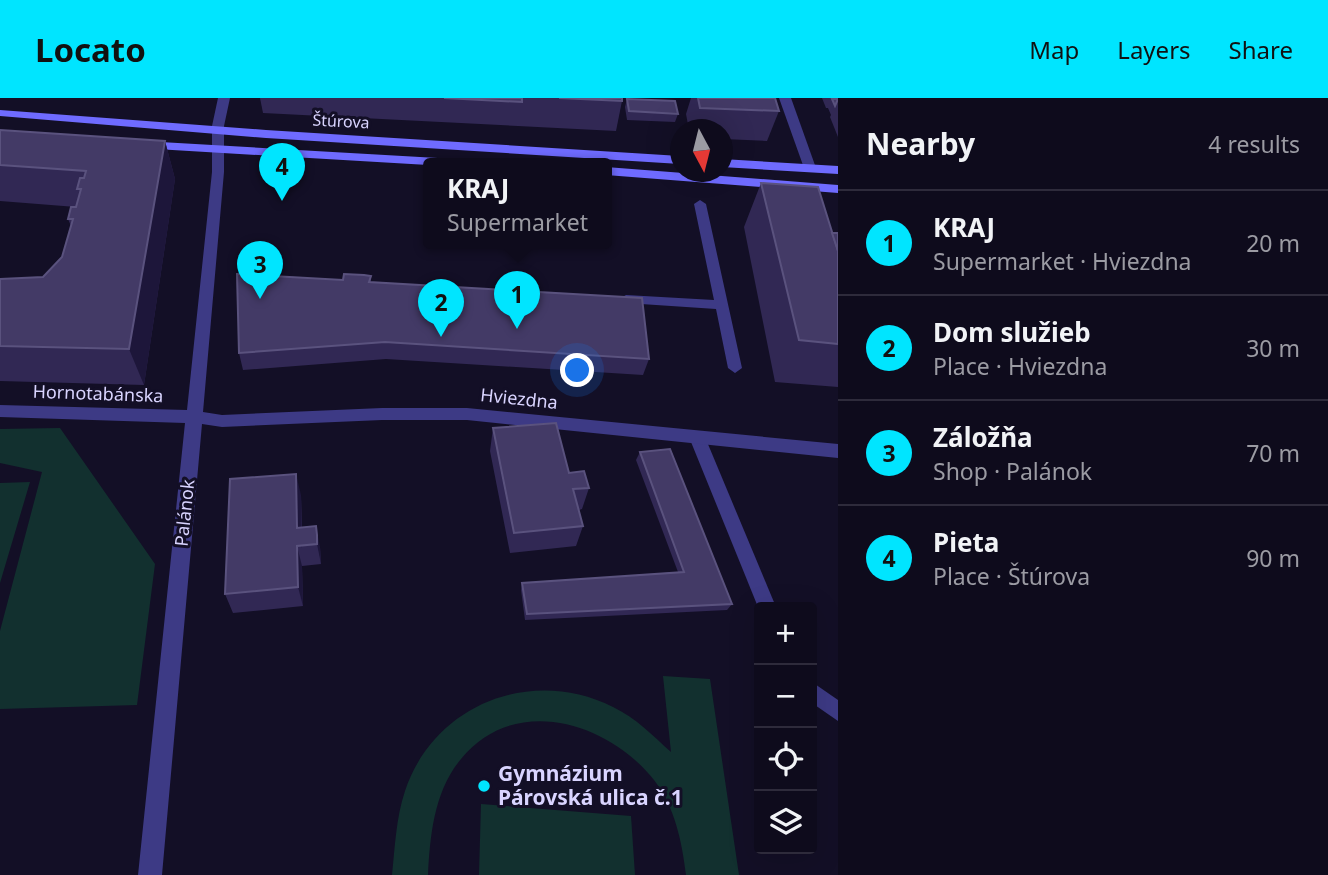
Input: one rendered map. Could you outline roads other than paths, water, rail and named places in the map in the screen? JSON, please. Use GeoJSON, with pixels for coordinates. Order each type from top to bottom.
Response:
{"type":"FeatureCollection","features":[{"type":"Feature","properties":{"kind":"main road","name":"Štúrova"},"geometry":{"type":"LineString","coordinates":[[0,113],[216,131],[670,159]]}},
{"type":"Feature","properties":{"kind":"main road"},"geometry":{"type":"LineString","coordinates":[[126,144],[423,161]]}},
{"type":"Feature","properties":{"kind":"main road"},"geometry":{"type":"LineString","coordinates":[[733,164],[838,170]]}},
{"type":"Feature","properties":{"kind":"main road"},"geometry":{"type":"LineString","coordinates":[[612,171],[838,189]]}},
{"type":"Feature","properties":{"kind":"street"},"geometry":{"type":"LineString","coordinates":[[216,131],[224,98]]}},
{"type":"Feature","properties":{"kind":"street"},"geometry":{"type":"LineString","coordinates":[[785,98],[810,168]]}},
{"type":"Feature","properties":{"kind":"street","name":"Palánok"},"geometry":{"type":"LineString","coordinates":[[150,875],[220,150],[216,131]]}},
{"type":"Feature","properties":{"kind":"street","name":"Hornotabánska"},"geometry":{"type":"LineString","coordinates":[[0,411],[195,416]]}},
{"type":"Feature","properties":{"kind":"street","name":"Hviezdna"},"geometry":{"type":"LineString","coordinates":[[195,416],[222,421],[382,414],[467,414],[838,451]]}},
{"type":"Feature","properties":{"kind":"lane"},"geometry":{"type":"LineString","coordinates":[[700,204],[735,368]]}},
{"type":"Feature","properties":{"kind":"lane"},"geometry":{"type":"LineString","coordinates":[[626,299],[722,305]]}},
{"type":"Feature","properties":{"kind":"lane"},"geometry":{"type":"LineString","coordinates":[[697,437],[764,602]]}},
{"type":"Feature","properties":{"kind":"lane"},"geometry":{"type":"LineString","coordinates":[[817,695],[838,712]]}},
{"type":"Feature","properties":{"kind":"place","name":"Pieta"},"geometry":{"type":"Point","coordinates":[282,201]}},
{"type":"Feature","properties":{"kind":"place","name":"Záložňa"},"geometry":{"type":"Point","coordinates":[260,299]}},
{"type":"Feature","properties":{"kind":"place","name":"KRAJ"},"geometry":{"type":"Point","coordinates":[517,329]}},
{"type":"Feature","properties":{"kind":"place","name":"Dom služieb"},"geometry":{"type":"Point","coordinates":[441,337]}},
{"type":"Feature","properties":{"kind":"place","name":"Gymnázium Párovská ulica č.1"},"geometry":{"type":"Point","coordinates":[484,786]}}]}
